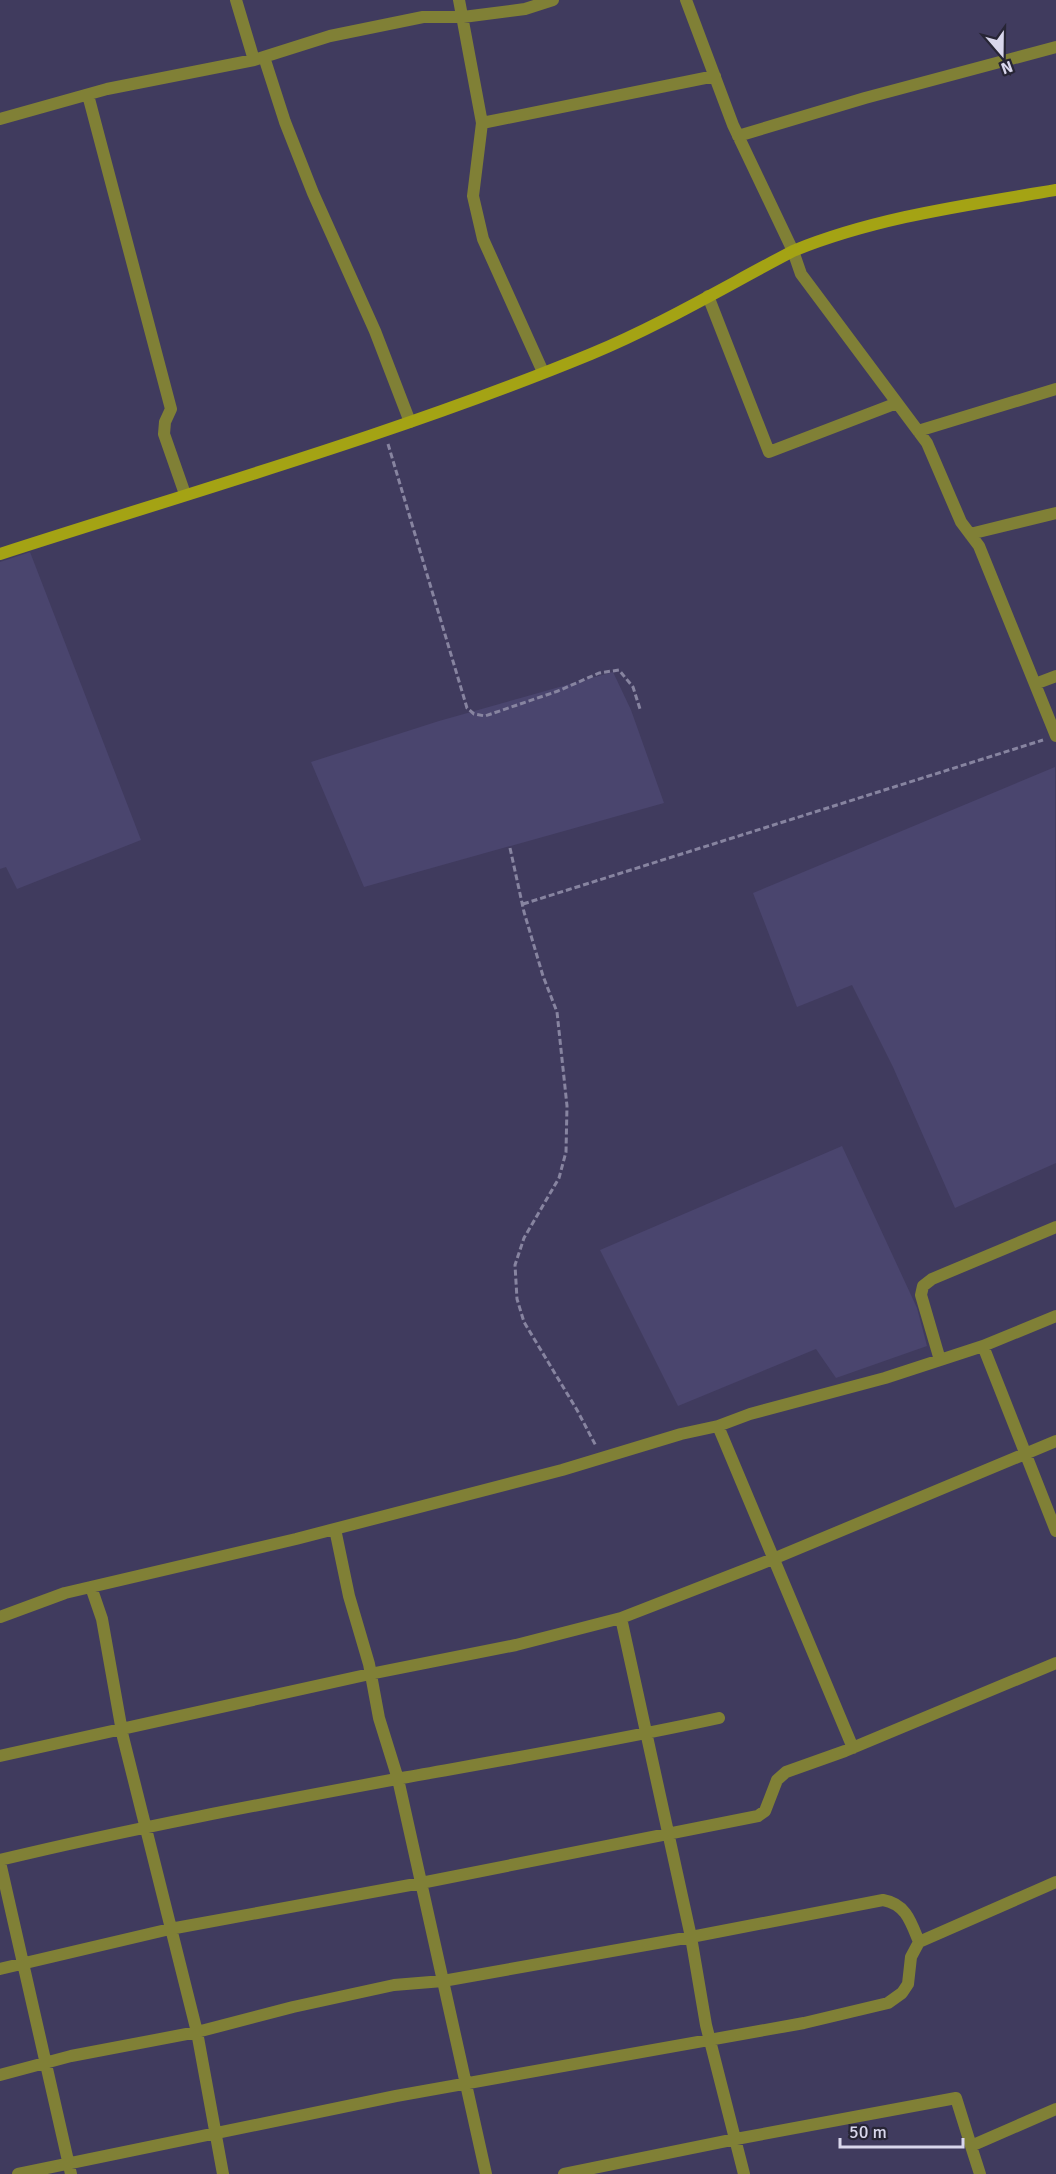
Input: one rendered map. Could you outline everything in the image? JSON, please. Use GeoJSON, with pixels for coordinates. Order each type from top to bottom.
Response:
{"type":"FeatureCollection","features":[{"type":"Feature","properties":{"kind":"main road"},"geometry":{"type":"LineString","coordinates":[[0,554],[410,422],[543,372],[631,336],[793,251],[835,236],[903,218],[1056,190]]}},
{"type":"Feature","properties":{"kind":"street"},"geometry":{"type":"LineString","coordinates":[[236,0],[313,193],[375,331],[410,422]]}},
{"type":"Feature","properties":{"kind":"street"},"geometry":{"type":"LineString","coordinates":[[459,0],[482,123],[473,196],[483,238],[543,372]]}},
{"type":"Feature","properties":{"kind":"street"},"geometry":{"type":"LineString","coordinates":[[0,119],[168,76],[259,58],[330,36],[423,16],[463,17],[525,9],[553,0]]}},
{"type":"Feature","properties":{"kind":"street"},"geometry":{"type":"LineString","coordinates":[[686,0],[738,136],[793,251],[801,274],[927,443],[961,522],[979,546],[1035,684],[1050,738]]}},
{"type":"Feature","properties":{"kind":"street"},"geometry":{"type":"LineString","coordinates":[[738,136],[865,98],[1056,47]]}},
{"type":"Feature","properties":{"kind":"street"},"geometry":{"type":"LineString","coordinates":[[482,123],[714,76]]}},
{"type":"Feature","properties":{"kind":"street"},"geometry":{"type":"LineString","coordinates":[[88,95],[171,409],[165,422],[164,434],[186,494]]}},
{"type":"Feature","properties":{"kind":"street"},"geometry":{"type":"LineString","coordinates":[[708,296],[769,452],[897,403]]}},
{"type":"Feature","properties":{"kind":"street"},"geometry":{"type":"LineString","coordinates":[[918,430],[1056,389]]}},
{"type":"Feature","properties":{"kind":"street"},"geometry":{"type":"LineString","coordinates":[[970,534],[1056,513]]}},
{"type":"Feature","properties":{"kind":"street"},"geometry":{"type":"LineString","coordinates":[[1035,684],[1056,676]]}},
{"type":"Feature","properties":{"kind":"street"},"geometry":{"type":"LineString","coordinates":[[940,1360],[921,1295],[923,1286],[933,1279],[1056,1227]]}},
{"type":"Feature","properties":{"kind":"street"},"geometry":{"type":"LineString","coordinates":[[0,1617],[65,1593],[335,1529],[602,1458],[681,1434],[718,1426],[750,1414],[885,1378],[983,1346],[1056,1316]]}},
{"type":"Feature","properties":{"kind":"street"},"geometry":{"type":"LineString","coordinates":[[983,1346],[1056,1531]]}},
{"type":"Feature","properties":{"kind":"street"},"geometry":{"type":"LineString","coordinates":[[718,1426],[854,1748]]}},
{"type":"Feature","properties":{"kind":"street"},"geometry":{"type":"LineString","coordinates":[[0,1756],[370,1674],[516,1645],[621,1618],[774,1559],[1056,1441]]}},
{"type":"Feature","properties":{"kind":"street"},"geometry":{"type":"LineString","coordinates":[[335,1529],[379,1718],[398,1779],[486,2174]]}},
{"type":"Feature","properties":{"kind":"street"},"geometry":{"type":"LineString","coordinates":[[91,1587],[102,1619],[122,1729],[197,2032],[223,2174]]}},
{"type":"Feature","properties":{"kind":"street"},"geometry":{"type":"LineString","coordinates":[[621,1618],[691,1937],[710,2039],[744,2174]]}},
{"type":"Feature","properties":{"kind":"street"},"geometry":{"type":"LineString","coordinates":[[0,1969],[170,1929],[758,1816],[765,1811],[777,1780],[782,1774],[854,1748],[1056,1663]]}},
{"type":"Feature","properties":{"kind":"street"},"geometry":{"type":"LineString","coordinates":[[69,2168],[0,1861],[147,1828],[646,1734],[719,1718]]}},
{"type":"Feature","properties":{"kind":"street"},"geometry":{"type":"LineString","coordinates":[[18,2174],[69,2168],[216,2133],[396,2096],[804,2023],[888,2003],[902,1993],[908,1984],[911,1957],[919,1942],[1056,1882]]}},
{"type":"Feature","properties":{"kind":"street"},"geometry":{"type":"LineString","coordinates":[[0,2074],[71,2056],[197,2032],[293,2007],[394,1985],[443,1981],[883,1900],[896,1902],[907,1916],[919,1942]]}},
{"type":"Feature","properties":{"kind":"street"},"geometry":{"type":"LineString","coordinates":[[564,2174],[956,2098],[980,2174]]}},
{"type":"Feature","properties":{"kind":"street"},"geometry":{"type":"LineString","coordinates":[[971,2146],[1056,2109]]}},
{"type":"Feature","properties":{"kind":"path"},"geometry":{"type":"LineString","coordinates":[[384,430],[467,708],[474,714],[485,716],[558,691],[599,673],[619,670],[633,687],[640,709]]}},
{"type":"Feature","properties":{"kind":"path"},"geometry":{"type":"LineString","coordinates":[[522,904],[1050,738]]}},
{"type":"Feature","properties":{"kind":"path"},"geometry":{"type":"LineString","coordinates":[[510,848],[522,904],[543,976],[557,1012],[567,1106],[566,1152],[559,1178],[524,1238],[515,1265],[517,1299],[524,1322],[577,1410],[602,1458]]}},
{"type":"Feature","properties":{"kind":"shaded area"},"geometry":{"type":"Polygon","coordinates":[[[30,552],[141,840],[17,889],[6,867],[0,869],[0,562],[30,552]]]}},
{"type":"Feature","properties":{"kind":"shaded area"},"geometry":{"type":"Polygon","coordinates":[[[613,672],[631,710],[664,803],[364,887],[311,762],[439,721],[613,672]]]}},
{"type":"Feature","properties":{"kind":"shaded area"},"geometry":{"type":"Polygon","coordinates":[[[1055,767],[1056,1163],[955,1208],[893,1067],[852,985],[797,1007],[753,893],[1055,767]]]}},
{"type":"Feature","properties":{"kind":"shaded area"},"geometry":{"type":"Polygon","coordinates":[[[842,1146],[917,1308],[927,1346],[836,1378],[816,1349],[678,1406],[600,1250],[842,1146]]]}}]}
